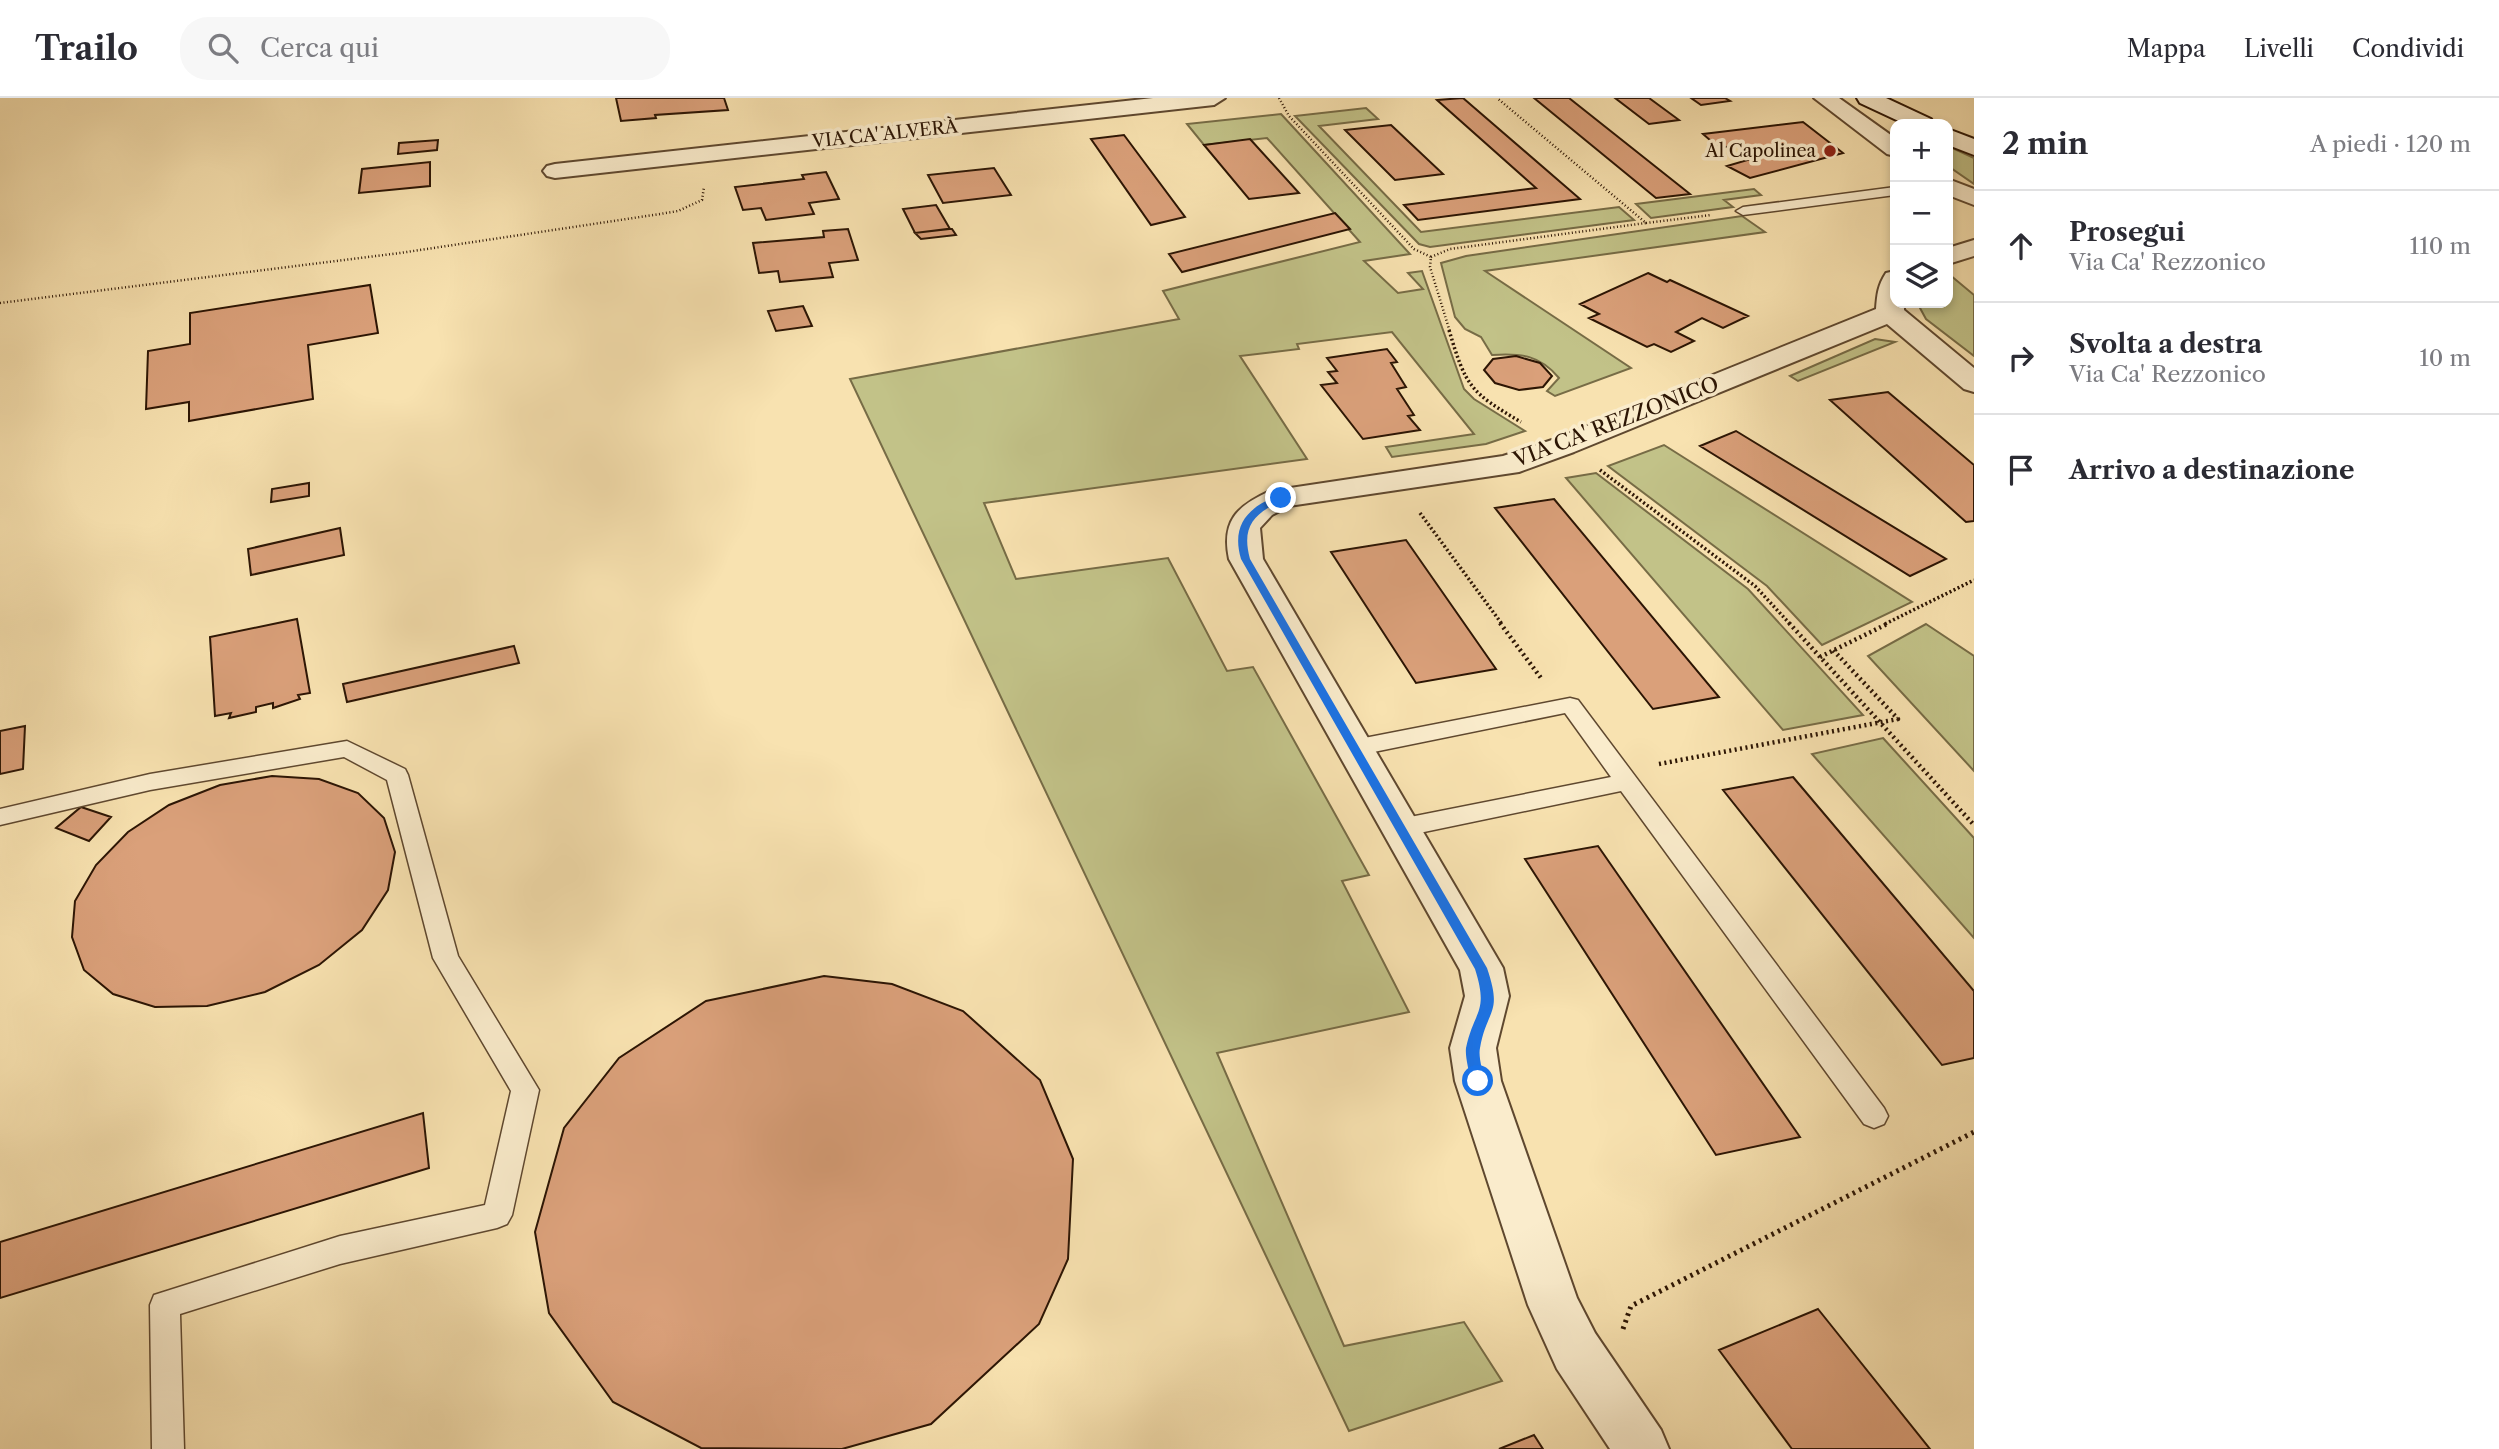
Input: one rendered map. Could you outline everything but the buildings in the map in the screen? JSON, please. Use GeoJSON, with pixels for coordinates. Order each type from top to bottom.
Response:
{"type":"FeatureCollection","features":[{"type":"Feature","properties":{"kind":"street","name":"VIA CA' ALVERÀ"},"geometry":{"type":"LineString","coordinates":[[555,171],[1214,98]]}},
{"type":"Feature","properties":{"kind":"street"},"geometry":{"type":"LineString","coordinates":[[1868,98],[1912,119]]}},
{"type":"Feature","properties":{"kind":"street"},"geometry":{"type":"LineString","coordinates":[[1836,99],[1890,145]]}},
{"type":"Feature","properties":{"kind":"street"},"geometry":{"type":"LineString","coordinates":[[1953,138],[1974,148]]}},
{"type":"Feature","properties":{"kind":"street"},"geometry":{"type":"LineString","coordinates":[[1953,188],[1974,198]]}},
{"type":"Feature","properties":{"kind":"street"},"geometry":{"type":"LineString","coordinates":[[1953,254],[1974,248]]}},
{"type":"Feature","properties":{"kind":"street","name":"VIA CA' REZZONICO"},"geometry":{"type":"LineString","coordinates":[[1642,1449],[1576,1351],[1554,1305],[1478,1081],[1472,1049],[1488,1009],[1488,990],[1481,968],[1245,559],[1241,543],[1242,528],[1263,506],[1303,493],[1525,460],[1890,297]]}},
{"type":"Feature","properties":{"kind":"street"},"geometry":{"type":"LineString","coordinates":[[1904,308],[1974,383]]}},
{"type":"Feature","properties":{"kind":"lane"},"geometry":{"type":"LineString","coordinates":[[1743,211],[1890,192]]}},
{"type":"Feature","properties":{"kind":"lane"},"geometry":{"type":"LineString","coordinates":[[1354,748],[1570,705],[1874,1116]]}},
{"type":"Feature","properties":{"kind":"lane"},"geometry":{"type":"LineString","coordinates":[[0,817],[150,782],[347,749],[397,775],[446,958],[525,1090],[497,1215],[340,1250],[166,1305],[168,1449]]}},
{"type":"Feature","properties":{"kind":"lane"},"geometry":{"type":"LineString","coordinates":[[1400,828],[1627,782]]}},
{"type":"Feature","properties":{"kind":"path"},"geometry":{"type":"LineString","coordinates":[[1497,98],[1646,223]]}},
{"type":"Feature","properties":{"kind":"path"},"geometry":{"type":"LineString","coordinates":[[0,303],[400,253],[678,211],[702,200],[704,183]]}},
{"type":"Feature","properties":{"kind":"path"},"geometry":{"type":"LineString","coordinates":[[1431,257],[1450,248],[1743,211]]}},
{"type":"Feature","properties":{"kind":"path"},"geometry":{"type":"LineString","coordinates":[[1415,506],[1562,707]]}},
{"type":"Feature","properties":{"kind":"path"},"geometry":{"type":"LineString","coordinates":[[1820,657],[1974,580]]}},
{"type":"Feature","properties":{"kind":"path"},"geometry":{"type":"LineString","coordinates":[[1651,765],[1898,719],[1833,650]]}},
{"type":"Feature","properties":{"kind":"path"},"geometry":{"type":"LineString","coordinates":[[1620,1335],[1631,1306],[1974,1132]]}},
{"type":"Feature","properties":{"kind":"green space"},"geometry":{"type":"Polygon","coordinates":[[[1366,108],[1378,119],[1319,126],[1421,232],[1619,207],[1634,220],[1430,247],[1419,244],[1295,116],[1366,108]]]}},
{"type":"Feature","properties":{"kind":"green space"},"geometry":{"type":"Polygon","coordinates":[[[1281,114],[1410,254],[1364,261],[1398,293],[1423,289],[1408,273],[1422,271],[1464,389],[1474,399],[1525,431],[1486,444],[1392,457],[1386,447],[1474,434],[1392,332],[1297,344],[1299,349],[1240,356],[1307,459],[984,503],[1016,579],[1168,558],[1227,671],[1253,667],[1369,875],[1342,881],[1409,1012],[1217,1053],[1344,1346],[1464,1322],[1502,1381],[1349,1431],[850,379],[1179,319],[1163,291],[1360,242],[1267,138],[1204,145],[1187,124],[1281,114]]]}},
{"type":"Feature","properties":{"kind":"green space"},"geometry":{"type":"Polygon","coordinates":[[[1953,148],[1974,158],[1974,184],[1953,169],[1953,148]]]}},
{"type":"Feature","properties":{"kind":"green space"},"geometry":{"type":"Polygon","coordinates":[[[1754,189],[1761,195],[1724,200],[1733,207],[1651,218],[1636,204],[1754,189]]]}},
{"type":"Feature","properties":{"kind":"green space"},"geometry":{"type":"Polygon","coordinates":[[[1742,216],[1765,232],[1485,271],[1631,368],[1555,396],[1547,391],[1559,378],[1545,364],[1521,355],[1492,355],[1481,337],[1465,329],[1455,317],[1441,263],[1466,256],[1742,216]]]}},
{"type":"Feature","properties":{"kind":"green space"},"geometry":{"type":"Polygon","coordinates":[[[1953,278],[1974,295],[1974,356],[1926,319],[1920,308],[1953,308],[1953,278]]]}},
{"type":"Feature","properties":{"kind":"green space"},"geometry":{"type":"Polygon","coordinates":[[[1875,339],[1895,342],[1798,381],[1790,376],[1875,339]]]}},
{"type":"Feature","properties":{"kind":"green space"},"geometry":{"type":"Polygon","coordinates":[[[1664,445],[1912,602],[1822,645],[1767,586],[1608,466],[1664,445]]]}},
{"type":"Feature","properties":{"kind":"green space"},"geometry":{"type":"Polygon","coordinates":[[[1596,473],[1748,589],[1863,715],[1783,730],[1566,478],[1596,473]]]}},
{"type":"Feature","properties":{"kind":"green space"},"geometry":{"type":"Polygon","coordinates":[[[1926,624],[1974,656],[1974,771],[1868,656],[1926,624]]]}},
{"type":"Feature","properties":{"kind":"green space"},"geometry":{"type":"Polygon","coordinates":[[[1883,738],[1974,838],[1974,938],[1812,754],[1883,738]]]}},
{"type":"Feature","properties":{"kind":"place","name":"Al Capolinea"},"geometry":{"type":"Point","coordinates":[1830,151]}},
{"type":"Feature","properties":{"kind":"route"},"geometry":{"type":"LineString","coordinates":[[1281,498],[1263,506],[1242,528],[1241,543],[1245,559],[1481,968],[1488,990],[1488,1009],[1472,1049],[1478,1081]]}}]}
